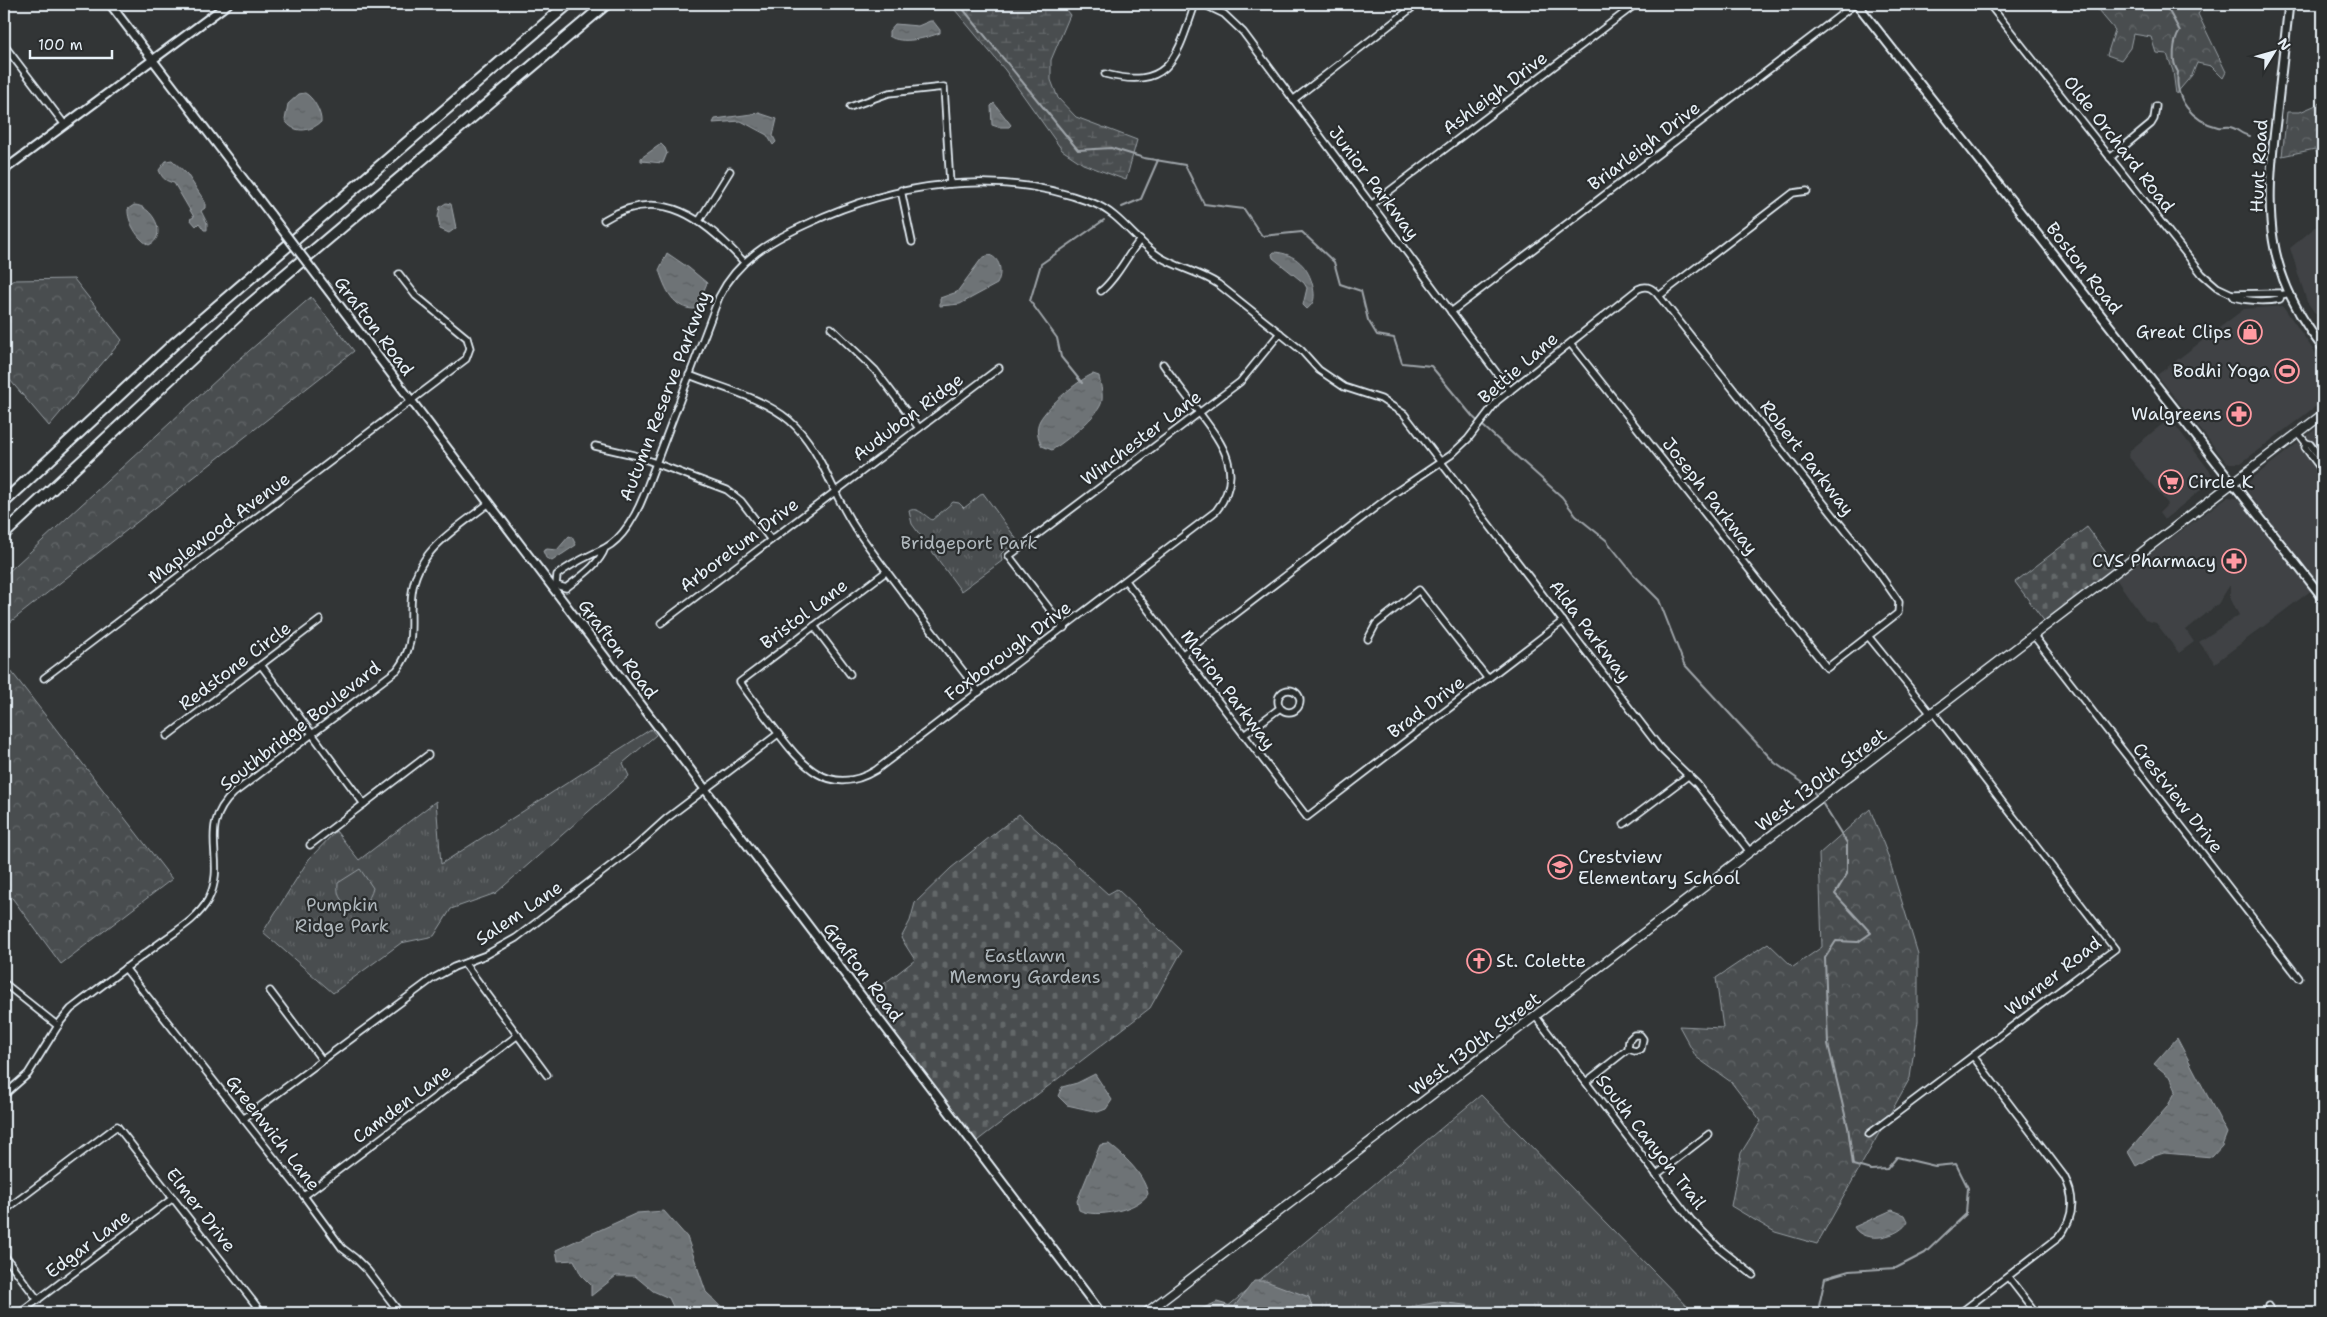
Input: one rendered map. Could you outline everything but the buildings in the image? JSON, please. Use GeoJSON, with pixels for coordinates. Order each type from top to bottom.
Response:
{"type":"FeatureCollection","features":[{"type":"Feature","properties":{"kind":"highway"},"geometry":{"type":"LineString","coordinates":[[4,502],[176,342],[568,4]]}},
{"type":"Feature","properties":{"kind":"highway"},"geometry":{"type":"LineString","coordinates":[[4,534],[246,307],[606,4]]}},
{"type":"Feature","properties":{"kind":"main road","name":"West 130th Street"},"geometry":{"type":"LineString","coordinates":[[1146,1313],[2323,414]]}},
{"type":"Feature","properties":{"kind":"street","name":"Grafton Road"},"geometry":{"type":"LineString","coordinates":[[110,4],[489,503],[555,586],[1101,1313]]}},
{"type":"Feature","properties":{"kind":"street"},"geometry":{"type":"LineString","coordinates":[[4,170],[228,4]]}},
{"type":"Feature","properties":{"kind":"street"},"geometry":{"type":"LineString","coordinates":[[1105,74],[1136,79],[1147,77],[1164,68],[1177,53],[1194,4]]}},
{"type":"Feature","properties":{"kind":"street","name":"Junior Parkway"},"geometry":{"type":"LineString","coordinates":[[1203,4],[1222,12],[1238,27],[1510,391]]}},
{"type":"Feature","properties":{"kind":"street"},"geometry":{"type":"LineString","coordinates":[[1293,100],[1418,4]]}},
{"type":"Feature","properties":{"kind":"street","name":"Ashleigh Drive"},"geometry":{"type":"LineString","coordinates":[[1371,205],[1636,4]]}},
{"type":"Feature","properties":{"kind":"street","name":"Briarleigh Drive"},"geometry":{"type":"LineString","coordinates":[[1451,312],[1856,4]]}},
{"type":"Feature","properties":{"kind":"street","name":"Boston Road"},"geometry":{"type":"LineString","coordinates":[[1856,4],[2323,598]]}},
{"type":"Feature","properties":{"kind":"street","name":"Olde Orchard Road"},"geometry":{"type":"LineString","coordinates":[[1989,4],[2202,274],[2217,287],[2232,294],[2279,293],[2281,295],[2290,293]]}},
{"type":"Feature","properties":{"kind":"street","name":"Hunt Road"},"geometry":{"type":"LineString","coordinates":[[2289,4],[2269,196],[2274,247],[2290,293],[2309,328],[2323,348]]}},
{"type":"Feature","properties":{"kind":"street"},"geometry":{"type":"LineString","coordinates":[[4,45],[65,125]]}},
{"type":"Feature","properties":{"kind":"street"},"geometry":{"type":"LineString","coordinates":[[850,107],[884,94],[944,87],[950,184]]}},
{"type":"Feature","properties":{"kind":"street"},"geometry":{"type":"LineString","coordinates":[[2110,158],[2149,127],[2154,119],[2156,106]]}},
{"type":"Feature","properties":{"kind":"street"},"geometry":{"type":"LineString","coordinates":[[699,221],[730,170]]}},
{"type":"Feature","properties":{"kind":"street","name":"Autumn Reserve Parkway"},"geometry":{"type":"LineString","coordinates":[[605,548],[581,558],[557,575],[555,586],[566,588],[598,561],[605,548],[621,533],[634,515],[656,463],[719,297],[729,280],[744,262],[768,243],[821,217],[856,203],[901,190],[950,184],[1008,184],[1073,197],[1093,204],[1112,214],[1162,258],[1203,275],[1218,284],[1301,350],[1319,370],[1344,387],[1398,408],[1411,422]]}},
{"type":"Feature","properties":{"kind":"street"},"geometry":{"type":"LineString","coordinates":[[901,190],[912,242]]}},
{"type":"Feature","properties":{"kind":"street"},"geometry":{"type":"LineString","coordinates":[[1659,296],[1793,193],[1807,191]]}},
{"type":"Feature","properties":{"kind":"street"},"geometry":{"type":"LineString","coordinates":[[604,220],[622,210],[650,206],[681,212],[699,221],[717,234],[744,262]]}},
{"type":"Feature","properties":{"kind":"street"},"geometry":{"type":"LineString","coordinates":[[1101,291],[1112,282],[1126,258],[1140,240]]}},
{"type":"Feature","properties":{"kind":"street","name":"Maplewood Avenue"},"geometry":{"type":"LineString","coordinates":[[44,678],[466,359],[470,345],[465,336],[414,294],[399,274]]}},
{"type":"Feature","properties":{"kind":"street","name":"Bettie Lane"},"geometry":{"type":"LineString","coordinates":[[1183,654],[1392,494],[1460,448],[1490,408],[1638,289],[1650,287],[1659,296]]}},
{"type":"Feature","properties":{"kind":"street","name":"Robert Parkway"},"geometry":{"type":"LineString","coordinates":[[1659,296],[1876,569],[1899,602],[1898,613],[1827,668]]}},
{"type":"Feature","properties":{"kind":"street"},"geometry":{"type":"LineString","coordinates":[[831,328],[875,370],[919,428]]}},
{"type":"Feature","properties":{"kind":"street","name":"Winchester Lane"},"geometry":{"type":"LineString","coordinates":[[1064,628],[1009,556],[1244,377],[1280,333]]}},
{"type":"Feature","properties":{"kind":"street","name":"Joseph Parkway"},"geometry":{"type":"LineString","coordinates":[[1570,343],[1827,668]]}},
{"type":"Feature","properties":{"kind":"street","name":"Foxborough Drive"},"geometry":{"type":"LineString","coordinates":[[740,682],[800,762],[815,774],[839,780],[858,778],[876,770],[1209,518],[1224,498],[1230,474],[1227,454],[1220,440],[1163,364]]}},
{"type":"Feature","properties":{"kind":"street","name":"Audubon Ridge"},"geometry":{"type":"LineString","coordinates":[[836,491],[999,368]]}},
{"type":"Feature","properties":{"kind":"street"},"geometry":{"type":"LineString","coordinates":[[689,375],[759,402],[785,417],[811,445],[854,526],[979,692]]}},
{"type":"Feature","properties":{"kind":"street","name":"Alda Parkway"},"geometry":{"type":"LineString","coordinates":[[1411,422],[1660,748],[1689,775],[1750,852]]}},
{"type":"Feature","properties":{"kind":"street"},"geometry":{"type":"LineString","coordinates":[[2298,434],[2306,443],[2305,447],[2320,466],[2323,465]]}},
{"type":"Feature","properties":{"kind":"street"},"geometry":{"type":"LineString","coordinates":[[595,446],[623,452],[656,463],[732,493],[745,505],[771,540]]}},
{"type":"Feature","properties":{"kind":"street","name":"Arboretum Drive"},"geometry":{"type":"LineString","coordinates":[[661,623],[836,491]]}},
{"type":"Feature","properties":{"kind":"street","name":"Southbridge Boulevard"},"geometry":{"type":"LineString","coordinates":[[4,1095],[32,1070],[58,1026],[71,1009],[194,918],[207,902],[216,876],[213,830],[218,814],[228,799],[397,670],[410,645],[412,593],[422,563],[441,540],[489,503]]}},
{"type":"Feature","properties":{"kind":"street","name":"Bristol Lane"},"geometry":{"type":"LineString","coordinates":[[740,682],[887,571]]}},
{"type":"Feature","properties":{"kind":"street","name":"Marion Parkway"},"geometry":{"type":"LineString","coordinates":[[1126,581],[1307,817]]}},
{"type":"Feature","properties":{"kind":"street"},"geometry":{"type":"LineString","coordinates":[[1368,639],[1376,624],[1419,590],[1488,679]]}},
{"type":"Feature","properties":{"kind":"street","name":"Redstone Circle"},"geometry":{"type":"LineString","coordinates":[[167,736],[320,620]]}},
{"type":"Feature","properties":{"kind":"street","name":"Brad Drive"},"geometry":{"type":"LineString","coordinates":[[1307,817],[1563,621]]}},
{"type":"Feature","properties":{"kind":"street"},"geometry":{"type":"LineString","coordinates":[[814,626],[850,674]]}},
{"type":"Feature","properties":{"kind":"street"},"geometry":{"type":"LineString","coordinates":[[1868,636],[1932,713]]}},
{"type":"Feature","properties":{"kind":"street","name":"Crestview Drive"},"geometry":{"type":"LineString","coordinates":[[2034,636],[2299,978]]}},
{"type":"Feature","properties":{"kind":"street"},"geometry":{"type":"LineString","coordinates":[[261,665],[364,804]]}},
{"type":"Feature","properties":{"kind":"street"},"geometry":{"type":"LineString","coordinates":[[1244,735],[1280,708]]}},
{"type":"Feature","properties":{"kind":"street","name":"Warner Road"},"geometry":{"type":"LineString","coordinates":[[1870,1134],[2115,949],[1932,713]]}},
{"type":"Feature","properties":{"kind":"street","name":"Salem Lane"},"geometry":{"type":"LineString","coordinates":[[243,1119],[432,979],[486,955],[516,938],[635,847],[666,819],[778,734]]}},
{"type":"Feature","properties":{"kind":"street"},"geometry":{"type":"LineString","coordinates":[[310,845],[428,755]]}},
{"type":"Feature","properties":{"kind":"street"},"geometry":{"type":"LineString","coordinates":[[1624,824],[1689,775]]}},
{"type":"Feature","properties":{"kind":"street"},"geometry":{"type":"LineString","coordinates":[[465,964],[548,1075]]}},
{"type":"Feature","properties":{"kind":"street","name":"Greenwich Lane"},"geometry":{"type":"LineString","coordinates":[[125,968],[304,1196],[342,1248],[368,1271],[400,1313]]}},
{"type":"Feature","properties":{"kind":"street"},"geometry":{"type":"LineString","coordinates":[[4,982],[58,1026]]}},
{"type":"Feature","properties":{"kind":"street"},"geometry":{"type":"LineString","coordinates":[[270,991],[322,1060]]}},
{"type":"Feature","properties":{"kind":"street","name":"South Canyon Trail"},"geometry":{"type":"LineString","coordinates":[[1536,1017],[1656,1175],[1706,1236],[1753,1275]]}},
{"type":"Feature","properties":{"kind":"street","name":"Camden Lane"},"geometry":{"type":"LineString","coordinates":[[304,1196],[518,1035]]}},
{"type":"Feature","properties":{"kind":"street"},"geometry":{"type":"LineString","coordinates":[[1586,1082],[1628,1049]]}},
{"type":"Feature","properties":{"kind":"street"},"geometry":{"type":"LineString","coordinates":[[1960,1313],[2052,1243],[2064,1231],[2070,1217],[2071,1192],[2064,1176],[1973,1056]]}},
{"type":"Feature","properties":{"kind":"street","name":"Elmer Drive"},"geometry":{"type":"LineString","coordinates":[[4,1211],[117,1126],[262,1313]]}},
{"type":"Feature","properties":{"kind":"street"},"geometry":{"type":"LineString","coordinates":[[1656,1175],[1708,1134]]}},
{"type":"Feature","properties":{"kind":"street","name":"Edgar Lane"},"geometry":{"type":"LineString","coordinates":[[20,1313],[173,1198]]}},
{"type":"Feature","properties":{"kind":"street"},"geometry":{"type":"LineString","coordinates":[[4,1255],[38,1300]]}},
{"type":"Feature","properties":{"kind":"street"},"geometry":{"type":"LineString","coordinates":[[2008,1277],[2036,1313]]}},
{"type":"Feature","properties":{"kind":"street"},"geometry":{"type":"LineString","coordinates":[[2268,1306],[2273,1313]]}},
{"type":"Feature","properties":{"kind":"shaded area"},"geometry":{"type":"Polygon","coordinates":[[[2323,221],[2323,324],[2307,302],[2290,248],[2323,221]]]}},
{"type":"Feature","properties":{"kind":"shaded area"},"geometry":{"type":"Polygon","coordinates":[[[2283,306],[2323,364],[2323,401],[2241,463],[2227,463],[2157,375],[2244,309],[2283,306]]]}},
{"type":"Feature","properties":{"kind":"shaded area"},"geometry":{"type":"Polygon","coordinates":[[[2170,418],[2212,474],[2213,480],[2164,520],[2159,513],[2168,504],[2128,456],[2129,451],[2170,418]]]}},
{"type":"Feature","properties":{"kind":"shaded area"},"geometry":{"type":"Polygon","coordinates":[[[2323,423],[2323,593],[2248,492],[2248,483],[2323,423]]]}},
{"type":"Feature","properties":{"kind":"shaded area"},"geometry":{"type":"Polygon","coordinates":[[[2227,497],[2236,498],[2243,504],[2312,590],[2215,663],[2199,642],[2239,615],[2230,598],[2230,585],[2218,604],[2186,630],[2194,642],[2179,653],[2156,623],[2145,620],[2116,579],[2227,497]]]}},
{"type":"Feature","properties":{"kind":"green space"},"geometry":{"type":"Polygon","coordinates":[[[950,4],[1061,4],[1070,15],[1051,60],[1051,80],[1058,98],[1076,117],[1137,140],[1126,180],[1083,164],[1062,150],[1005,70],[950,4]]]}},
{"type":"Feature","properties":{"kind":"green space"},"geometry":{"type":"Polygon","coordinates":[[[2093,4],[2206,4],[2198,14],[2226,72],[2223,78],[2211,66],[2197,63],[2192,75],[2176,94],[2173,71],[2167,54],[2156,53],[2151,37],[2133,34],[2130,48],[2121,60],[2107,55],[2115,30],[2093,4]]]}},
{"type":"Feature","properties":{"kind":"green space"},"geometry":{"type":"Polygon","coordinates":[[[2323,102],[2323,171],[2315,149],[2282,156],[2287,112],[2300,112],[2323,102]]]}},
{"type":"Feature","properties":{"kind":"green space"},"geometry":{"type":"Polygon","coordinates":[[[74,279],[122,340],[49,426],[4,373],[4,286],[14,280],[74,279]]]}},
{"type":"Feature","properties":{"kind":"green space"},"geometry":{"type":"Polygon","coordinates":[[[311,297],[354,351],[4,627],[4,576],[234,364],[311,297]]]}},
{"type":"Feature","properties":{"kind":"green space","name":"Bridgeport Park"},"geometry":{"type":"Polygon","coordinates":[[[983,493],[1020,544],[1006,549],[1001,554],[1002,561],[961,591],[912,524],[909,511],[918,511],[932,520],[953,502],[959,503],[964,508],[983,493]]]}},
{"type":"Feature","properties":{"kind":"green space"},"geometry":{"type":"Polygon","coordinates":[[[2087,527],[2116,566],[2045,622],[2015,582],[2087,527]]]}},
{"type":"Feature","properties":{"kind":"green space"},"geometry":{"type":"Polygon","coordinates":[[[4,662],[172,879],[61,964],[4,887],[4,662]]]}},
{"type":"Feature","properties":{"kind":"green space","name":"Pumpkin Ridge Park"},"geometry":{"type":"Polygon","coordinates":[[[651,729],[656,735],[623,763],[629,776],[496,893],[451,909],[434,936],[401,943],[333,993],[263,932],[309,859],[336,831],[359,860],[436,801],[441,864],[651,729]]]}},
{"type":"Feature","properties":{"kind":"green space"},"geometry":{"type":"Polygon","coordinates":[[[1870,809],[1887,853],[1918,954],[1918,1021],[1910,1078],[1817,1244],[1775,1232],[1731,1206],[1741,1153],[1761,1121],[1731,1082],[1696,1057],[1679,1026],[1723,1028],[1716,978],[1768,943],[1793,967],[1822,947],[1819,854],[1870,809]]]}},
{"type":"Feature","properties":{"kind":"green space","name":"Eastlawn Memory Gardens"},"geometry":{"type":"Polygon","coordinates":[[[1019,814],[1108,894],[1117,889],[1182,951],[1150,1008],[973,1144],[864,999],[915,960],[901,938],[910,921],[915,903],[951,868],[1019,814]]]}},
{"type":"Feature","properties":{"kind":"green space"},"geometry":{"type":"Polygon","coordinates":[[[360,869],[373,888],[368,899],[359,905],[350,906],[343,902],[340,897],[338,883],[360,869]]]}},
{"type":"Feature","properties":{"kind":"green space"},"geometry":{"type":"Polygon","coordinates":[[[1481,1095],[1694,1313],[1220,1313],[1481,1095]]]}},
{"type":"Feature","properties":{"kind":"water"},"geometry":{"type":"Polygon","coordinates":[[[933,21],[940,30],[940,33],[921,39],[907,40],[894,39],[889,36],[889,31],[895,24],[918,26],[933,21]]]}},
{"type":"Feature","properties":{"kind":"water"},"geometry":{"type":"Polygon","coordinates":[[[305,93],[316,106],[321,122],[312,128],[302,130],[292,128],[285,120],[288,104],[299,94],[305,93]]]}},
{"type":"Feature","properties":{"kind":"water"},"geometry":{"type":"Polygon","coordinates":[[[994,103],[1011,125],[1009,127],[992,125],[991,106],[994,103]]]}},
{"type":"Feature","properties":{"kind":"water"},"geometry":{"type":"Polygon","coordinates":[[[759,113],[777,119],[773,136],[776,142],[773,145],[767,135],[741,121],[713,123],[715,119],[759,113]]]}},
{"type":"Feature","properties":{"kind":"water"},"geometry":{"type":"Polygon","coordinates":[[[661,144],[667,153],[663,163],[641,161],[641,158],[661,144]]]}},
{"type":"Feature","properties":{"kind":"water"},"geometry":{"type":"Polygon","coordinates":[[[172,160],[187,174],[205,202],[205,208],[201,211],[207,223],[207,230],[204,230],[199,223],[196,226],[190,219],[194,217],[174,183],[166,180],[160,173],[159,170],[166,161],[172,160]]]}},
{"type":"Feature","properties":{"kind":"water"},"geometry":{"type":"Polygon","coordinates":[[[446,203],[451,204],[456,228],[449,233],[440,229],[438,217],[440,207],[446,203]]]}},
{"type":"Feature","properties":{"kind":"water"},"geometry":{"type":"Polygon","coordinates":[[[134,205],[141,206],[147,210],[156,222],[158,235],[155,241],[149,245],[137,235],[129,219],[128,209],[134,205]]]}},
{"type":"Feature","properties":{"kind":"water"},"geometry":{"type":"Polygon","coordinates":[[[1274,252],[1295,258],[1308,273],[1314,296],[1312,304],[1307,309],[1303,305],[1307,288],[1304,283],[1273,258],[1272,254],[1274,252]]]}},
{"type":"Feature","properties":{"kind":"water"},"geometry":{"type":"Polygon","coordinates":[[[667,253],[707,283],[696,309],[681,306],[667,291],[659,270],[667,253]]]}},
{"type":"Feature","properties":{"kind":"water"},"geometry":{"type":"Polygon","coordinates":[[[989,255],[999,263],[1000,276],[997,284],[960,304],[940,306],[940,298],[957,292],[982,258],[989,255]]]}},
{"type":"Feature","properties":{"kind":"water"},"geometry":{"type":"Polygon","coordinates":[[[1093,374],[1099,376],[1102,394],[1100,406],[1081,428],[1052,450],[1042,446],[1037,430],[1038,423],[1044,414],[1056,401],[1093,374]]]}},
{"type":"Feature","properties":{"kind":"water"},"geometry":{"type":"Polygon","coordinates":[[[569,536],[572,537],[576,545],[552,561],[546,558],[543,551],[547,549],[557,550],[569,536]]]}},
{"type":"Feature","properties":{"kind":"water"},"geometry":{"type":"Polygon","coordinates":[[[2177,1038],[2227,1133],[2222,1146],[2212,1157],[2164,1153],[2151,1157],[2136,1166],[2128,1152],[2167,1107],[2176,1091],[2171,1078],[2154,1064],[2177,1038]]]}},
{"type":"Feature","properties":{"kind":"water"},"geometry":{"type":"Polygon","coordinates":[[[1095,1074],[1112,1100],[1106,1109],[1098,1112],[1067,1105],[1058,1096],[1062,1087],[1077,1083],[1095,1074]]]}},
{"type":"Feature","properties":{"kind":"water"},"geometry":{"type":"Polygon","coordinates":[[[1109,1144],[1138,1173],[1148,1194],[1143,1200],[1126,1208],[1105,1213],[1086,1213],[1079,1210],[1077,1201],[1100,1145],[1109,1144]]]}},
{"type":"Feature","properties":{"kind":"water"},"geometry":{"type":"Polygon","coordinates":[[[1892,1210],[1905,1215],[1908,1221],[1904,1227],[1890,1235],[1882,1237],[1866,1236],[1859,1233],[1854,1227],[1892,1210]]]}},
{"type":"Feature","properties":{"kind":"water"},"geometry":{"type":"Polygon","coordinates":[[[664,1211],[687,1237],[706,1292],[728,1313],[676,1313],[669,1298],[653,1291],[635,1276],[616,1276],[591,1296],[591,1285],[581,1275],[574,1260],[558,1261],[556,1250],[637,1213],[664,1211]]]}},
{"type":"Feature","properties":{"kind":"water"},"geometry":{"type":"Polygon","coordinates":[[[1254,1281],[1266,1281],[1309,1297],[1314,1313],[1265,1313],[1262,1311],[1256,1313],[1199,1313],[1199,1310],[1217,1302],[1234,1307],[1254,1281]]]}},
{"type":"Feature","properties":{"kind":"water"},"geometry":{"type":"Polygon","coordinates":[[[1438,1302],[1474,1306],[1481,1313],[1398,1313],[1405,1308],[1438,1302]]]}},
{"type":"Feature","properties":{"kind":"waterway"},"geometry":{"type":"LineString","coordinates":[[959,4],[1078,150],[1111,148],[1144,158],[1185,165],[1204,204],[1244,209],[1262,236],[1302,232],[1334,262],[1340,284],[1361,291],[1368,320],[1377,335],[1394,338],[1402,363],[1431,366],[1473,417],[1562,497],[1576,516],[1606,540],[1634,575],[1659,600],[1684,664],[1775,763],[1809,787],[1818,797]]}},
{"type":"Feature","properties":{"kind":"waterway"},"geometry":{"type":"LineString","coordinates":[[2165,4],[2180,31],[2176,40],[2174,63],[2178,72],[2179,91],[2182,100],[2200,120],[2220,127],[2232,128],[2250,136]]}},
{"type":"Feature","properties":{"kind":"waterway"},"geometry":{"type":"LineString","coordinates":[[1122,207],[1141,199],[1158,160]]}},
{"type":"Feature","properties":{"kind":"waterway"},"geometry":{"type":"LineString","coordinates":[[1082,383],[1061,357],[1057,338],[1030,301],[1041,264],[1104,220]]}},
{"type":"Feature","properties":{"kind":"waterway"},"geometry":{"type":"LineString","coordinates":[[1821,801],[1847,843],[1847,874],[1835,894],[1871,933],[1858,942],[1836,941],[1825,958],[1828,1044],[1848,1127],[1853,1165],[1871,1170],[1887,1169],[1897,1157],[1935,1166],[1956,1164],[1968,1188],[1966,1214],[1925,1253],[1896,1268],[1849,1271],[1825,1278],[1819,1306],[1823,1313]]}},
{"type":"Feature","properties":{"kind":"place","name":"Great Clips"},"geometry":{"type":"Point","coordinates":[2250,332]}},
{"type":"Feature","properties":{"kind":"place","name":"Bodhi Yoga"},"geometry":{"type":"Point","coordinates":[2287,371]}},
{"type":"Feature","properties":{"kind":"place","name":"Walgreens"},"geometry":{"type":"Point","coordinates":[2239,414]}},
{"type":"Feature","properties":{"kind":"place","name":"Circle K"},"geometry":{"type":"Point","coordinates":[2171,482]}},
{"type":"Feature","properties":{"kind":"place","name":"CVS Pharmacy"},"geometry":{"type":"Point","coordinates":[2234,561]}},
{"type":"Feature","properties":{"kind":"place","name":"Crestview Elementary School"},"geometry":{"type":"Point","coordinates":[1560,867]}},
{"type":"Feature","properties":{"kind":"place","name":"St. Colette"},"geometry":{"type":"Point","coordinates":[1479,961]}}]}
